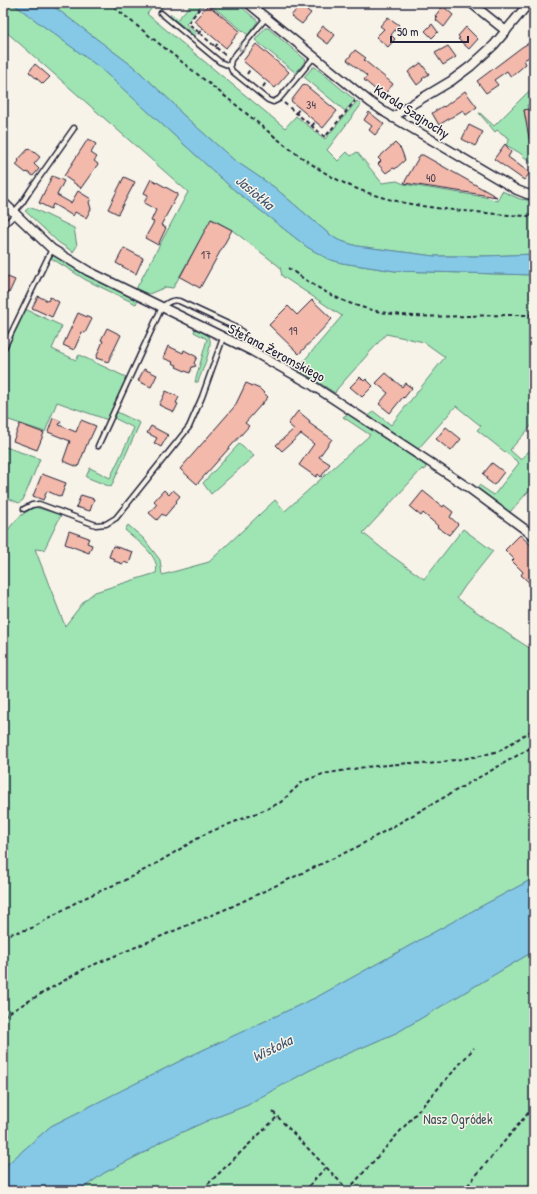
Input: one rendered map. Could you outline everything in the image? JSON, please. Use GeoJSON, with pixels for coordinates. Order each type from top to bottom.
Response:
{"type":"FeatureCollection","features":[{"type":"Feature","properties":{"kind":"street","name":"Karola Szajnochy"},"geometry":{"type":"LineString","coordinates":[[248,3],[370,102],[392,118],[517,190],[527,194],[534,194]]}},
{"type":"Feature","properties":{"kind":"street"},"geometry":{"type":"LineString","coordinates":[[471,3],[506,31]]}},
{"type":"Feature","properties":{"kind":"street"},"geometry":{"type":"LineString","coordinates":[[392,118],[462,73],[494,45],[529,3]]}},
{"type":"Feature","properties":{"kind":"street","name":"Stefana Żeromskiego"},"geometry":{"type":"LineString","coordinates":[[3,202],[52,249],[88,271],[252,351],[313,385],[469,488],[534,536]]}},
{"type":"Feature","properties":{"kind":"lane"},"geometry":{"type":"LineString","coordinates":[[161,13],[220,62],[230,66]]}},
{"type":"Feature","properties":{"kind":"lane"},"geometry":{"type":"LineString","coordinates":[[266,18],[231,60],[230,66],[232,71],[268,100],[273,102],[279,99],[314,56]]}},
{"type":"Feature","properties":{"kind":"lane"},"geometry":{"type":"LineString","coordinates":[[3,226],[15,213],[74,128]]}},
{"type":"Feature","properties":{"kind":"lane"},"geometry":{"type":"LineString","coordinates":[[3,350],[52,249]]}},
{"type":"Feature","properties":{"kind":"lane"},"geometry":{"type":"LineString","coordinates":[[98,446],[162,307],[168,302],[173,300],[179,301],[239,329],[243,333],[252,351]]}},
{"type":"Feature","properties":{"kind":"lane"},"geometry":{"type":"LineString","coordinates":[[24,509],[32,505],[39,504],[96,525],[106,524],[116,518],[190,427],[223,338]]}},
{"type":"Feature","properties":{"kind":"path"},"geometry":{"type":"LineString","coordinates":[[109,3],[260,125],[304,158],[335,178],[354,188],[370,194],[410,204],[453,210],[534,216]]}},
{"type":"Feature","properties":{"kind":"path"},"geometry":{"type":"LineString","coordinates":[[204,3],[188,23],[231,60]]}},
{"type":"Feature","properties":{"kind":"path"},"geometry":{"type":"LineString","coordinates":[[196,36],[203,28]]}},
{"type":"Feature","properties":{"kind":"path"},"geometry":{"type":"LineString","coordinates":[[212,50],[219,42]]}},
{"type":"Feature","properties":{"kind":"path"},"geometry":{"type":"LineString","coordinates":[[245,77],[251,68]]}},
{"type":"Feature","properties":{"kind":"path"},"geometry":{"type":"LineString","coordinates":[[243,70],[253,78]]}},
{"type":"Feature","properties":{"kind":"path"},"geometry":{"type":"LineString","coordinates":[[260,90],[267,81]]}},
{"type":"Feature","properties":{"kind":"path"},"geometry":{"type":"LineString","coordinates":[[263,86],[325,137],[357,99]]}},
{"type":"Feature","properties":{"kind":"path"},"geometry":{"type":"LineString","coordinates":[[296,113],[300,108]]}},
{"type":"Feature","properties":{"kind":"path"},"geometry":{"type":"LineString","coordinates":[[312,126],[316,122]]}},
{"type":"Feature","properties":{"kind":"path"},"geometry":{"type":"LineString","coordinates":[[288,268],[317,288],[331,295],[356,306],[379,312],[429,317],[534,315]]}},
{"type":"Feature","properties":{"kind":"path"},"geometry":{"type":"LineString","coordinates":[[3,936],[32,928],[80,900],[152,866],[205,834],[281,802],[301,783],[309,779],[323,774],[365,766],[410,763],[429,764],[480,756],[499,751],[534,729]]}},
{"type":"Feature","properties":{"kind":"path"},"geometry":{"type":"LineString","coordinates":[[3,1016],[86,968],[233,906],[357,847],[534,746]]}},
{"type":"Feature","properties":{"kind":"path"},"geometry":{"type":"LineString","coordinates":[[273,1112],[348,1191],[474,1048]]}},
{"type":"Feature","properties":{"kind":"path"},"geometry":{"type":"LineString","coordinates":[[463,1191],[534,1106]]}},
{"type":"Feature","properties":{"kind":"path"},"geometry":{"type":"LineString","coordinates":[[208,1184],[278,1116]]}},
{"type":"Feature","properties":{"kind":"path"},"geometry":{"type":"LineString","coordinates":[[304,1191],[326,1167]]}},
{"type":"Feature","properties":{"kind":"path"},"geometry":{"type":"LineString","coordinates":[[529,1191],[534,1186]]}},
{"type":"Feature","properties":{"kind":"green space"},"geometry":{"type":"Polygon","coordinates":[[[3,3],[12,3],[99,67],[233,189],[307,247],[328,259],[342,263],[395,271],[534,275],[534,426],[532,425],[510,450],[521,460],[534,445],[534,485],[510,512],[477,488],[479,485],[494,495],[519,463],[477,430],[481,426],[456,406],[418,449],[369,416],[373,411],[391,425],[445,357],[424,342],[386,334],[335,393],[297,369],[342,316],[282,276],[280,267],[232,230],[212,219],[173,288],[166,287],[149,294],[136,289],[188,192],[3,29],[3,3]]]}},
{"type":"Feature","properties":{"kind":"green space"},"geometry":{"type":"Polygon","coordinates":[[[49,3],[160,4],[162,10],[155,4],[147,14],[285,128],[296,116],[325,139],[357,101],[361,105],[327,150],[338,161],[347,152],[351,156],[357,152],[382,183],[397,181],[404,184],[485,197],[497,201],[502,191],[520,199],[534,201],[534,254],[434,256],[357,246],[338,240],[274,187],[234,160],[181,113],[174,104],[134,67],[49,3]]]}},
{"type":"Feature","properties":{"kind":"green space"},"geometry":{"type":"Polygon","coordinates":[[[192,3],[203,3],[186,24],[196,33],[195,36],[170,16],[171,14],[178,19],[192,3]]]}},
{"type":"Feature","properties":{"kind":"green space"},"geometry":{"type":"Polygon","coordinates":[[[208,3],[237,3],[258,21],[248,35],[208,3]]]}},
{"type":"Feature","properties":{"kind":"green space"},"geometry":{"type":"Polygon","coordinates":[[[265,28],[268,28],[306,60],[296,73],[255,40],[265,28]]]}},
{"type":"Feature","properties":{"kind":"green space"},"geometry":{"type":"Polygon","coordinates":[[[313,67],[315,67],[355,100],[345,111],[304,77],[313,67]]]}},
{"type":"Feature","properties":{"kind":"green space"},"geometry":{"type":"Polygon","coordinates":[[[534,86],[534,104],[527,105],[528,109],[524,110],[534,156],[534,164],[532,164],[520,153],[506,145],[510,139],[497,130],[495,132],[479,113],[494,126],[534,86]]]}},
{"type":"Feature","properties":{"kind":"green space"},"geometry":{"type":"Polygon","coordinates":[[[30,207],[74,228],[77,246],[73,252],[58,242],[25,211],[30,207]]]}},
{"type":"Feature","properties":{"kind":"green space"},"geometry":{"type":"Polygon","coordinates":[[[55,254],[89,276],[138,300],[136,304],[86,280],[51,258],[55,254]]]}},
{"type":"Feature","properties":{"kind":"green space"},"geometry":{"type":"Polygon","coordinates":[[[25,309],[62,326],[52,349],[76,360],[79,355],[128,378],[108,420],[57,402],[45,432],[3,418],[3,354],[25,309]]]}},
{"type":"Feature","properties":{"kind":"green space"},"geometry":{"type":"Polygon","coordinates":[[[195,329],[207,334],[210,341],[209,352],[198,382],[195,382],[207,339],[194,332],[195,329]]]}},
{"type":"Feature","properties":{"kind":"green space"},"geometry":{"type":"Polygon","coordinates":[[[117,412],[140,423],[111,487],[86,477],[90,468],[110,478],[134,428],[114,418],[117,412]]]}},
{"type":"Feature","properties":{"kind":"green space"},"geometry":{"type":"Polygon","coordinates":[[[349,414],[426,466],[425,470],[422,469],[363,533],[424,579],[463,529],[493,551],[457,598],[534,651],[534,878],[317,997],[188,1057],[51,1126],[3,1168],[3,535],[5,536],[10,527],[22,515],[35,507],[61,515],[44,550],[35,549],[65,626],[85,600],[95,592],[156,573],[157,567],[155,561],[146,549],[125,530],[128,525],[144,539],[160,560],[162,575],[209,562],[275,500],[285,511],[370,435],[343,417],[349,414]]]}},
{"type":"Feature","properties":{"kind":"green space"},"geometry":{"type":"Polygon","coordinates":[[[239,444],[254,456],[211,494],[203,483],[239,444]]]}},
{"type":"Feature","properties":{"kind":"green space"},"geometry":{"type":"Polygon","coordinates":[[[3,446],[40,459],[23,500],[19,503],[3,496],[3,446]]]}},
{"type":"Feature","properties":{"kind":"green space","name":"Nasz Ogródek"},"geometry":{"type":"Polygon","coordinates":[[[534,951],[534,1191],[79,1191],[104,1173],[147,1151],[160,1142],[209,1120],[248,1105],[310,1070],[398,1032],[534,951]]]}},
{"type":"Feature","properties":{"kind":"water","name":"Jasiołka"},"geometry":{"type":"Polygon","coordinates":[[[12,3],[49,3],[134,67],[174,104],[181,113],[234,160],[274,187],[338,240],[357,246],[434,256],[534,254],[534,275],[395,271],[342,263],[328,259],[307,247],[233,189],[99,67],[12,3]]]}},
{"type":"Feature","properties":{"kind":"water","name":"Wisłoka"},"geometry":{"type":"Polygon","coordinates":[[[534,878],[534,951],[398,1032],[310,1070],[248,1105],[209,1120],[160,1142],[147,1151],[104,1173],[79,1191],[3,1191],[3,1168],[51,1126],[188,1057],[317,997],[534,878]]]}},
{"type":"Feature","properties":{"kind":"building"},"geometry":{"type":"Polygon","coordinates":[[[208,5],[240,31],[226,48],[194,21],[208,5]]]}},
{"type":"Feature","properties":{"kind":"building"},"geometry":{"type":"Polygon","coordinates":[[[300,5],[311,13],[302,24],[291,16],[300,5]]]}},
{"type":"Feature","properties":{"kind":"building"},"geometry":{"type":"Polygon","coordinates":[[[443,6],[453,15],[444,27],[436,20],[437,18],[435,16],[443,6]]]}},
{"type":"Feature","properties":{"kind":"building"},"geometry":{"type":"Polygon","coordinates":[[[388,17],[399,25],[391,35],[395,39],[388,47],[376,37],[384,29],[380,26],[388,17]]]}},
{"type":"Feature","properties":{"kind":"building"},"geometry":{"type":"Polygon","coordinates":[[[432,24],[438,32],[432,38],[425,31],[432,24]]]}},
{"type":"Feature","properties":{"kind":"building"},"geometry":{"type":"Polygon","coordinates":[[[323,26],[335,35],[328,44],[316,35],[323,26]]]}},
{"type":"Feature","properties":{"kind":"building"},"geometry":{"type":"Polygon","coordinates":[[[466,27],[478,39],[469,49],[458,39],[460,38],[458,36],[466,27]]]}},
{"type":"Feature","properties":{"kind":"building"},"geometry":{"type":"Polygon","coordinates":[[[534,40],[534,54],[524,60],[526,64],[511,77],[507,71],[494,80],[498,85],[486,93],[477,81],[522,47],[534,40]]]}},
{"type":"Feature","properties":{"kind":"building"},"geometry":{"type":"Polygon","coordinates":[[[256,44],[289,72],[275,88],[243,61],[256,44]]]}},
{"type":"Feature","properties":{"kind":"building"},"geometry":{"type":"Polygon","coordinates":[[[448,46],[456,57],[443,65],[435,53],[448,46]]]}},
{"type":"Feature","properties":{"kind":"building"},"geometry":{"type":"Polygon","coordinates":[[[355,50],[366,58],[364,60],[393,84],[383,96],[364,80],[367,76],[347,60],[355,50]]]}},
{"type":"Feature","properties":{"kind":"building"},"geometry":{"type":"Polygon","coordinates":[[[421,63],[429,74],[417,85],[408,72],[421,63]]]}},
{"type":"Feature","properties":{"kind":"building"},"geometry":{"type":"Polygon","coordinates":[[[35,64],[50,77],[43,84],[29,72],[35,64]]]}},
{"type":"Feature","properties":{"kind":"building"},"geometry":{"type":"Polygon","coordinates":[[[304,84],[337,111],[323,128],[291,101],[304,84]]]}},
{"type":"Feature","properties":{"kind":"building"},"geometry":{"type":"Polygon","coordinates":[[[465,91],[477,107],[466,115],[463,110],[439,125],[432,113],[443,106],[444,107],[465,91]]]}},
{"type":"Feature","properties":{"kind":"building"},"geometry":{"type":"Polygon","coordinates":[[[533,108],[534,142],[530,143],[524,110],[533,108]]]}},
{"type":"Feature","properties":{"kind":"building"},"geometry":{"type":"Polygon","coordinates":[[[369,112],[384,124],[375,135],[369,130],[372,126],[364,120],[369,112]]]}},
{"type":"Feature","properties":{"kind":"building"},"geometry":{"type":"Polygon","coordinates":[[[469,125],[483,132],[475,146],[462,139],[469,125]]]}},
{"type":"Feature","properties":{"kind":"building"},"geometry":{"type":"Polygon","coordinates":[[[88,139],[96,144],[91,153],[97,157],[94,161],[98,164],[81,188],[64,176],[88,139]]]}},
{"type":"Feature","properties":{"kind":"building"},"geometry":{"type":"Polygon","coordinates":[[[395,143],[401,149],[405,160],[395,169],[393,168],[386,173],[378,164],[381,161],[378,158],[395,143]]]}},
{"type":"Feature","properties":{"kind":"building"},"geometry":{"type":"Polygon","coordinates":[[[505,144],[511,152],[508,157],[530,173],[524,180],[494,159],[505,144]]]}},
{"type":"Feature","properties":{"kind":"building"},"geometry":{"type":"Polygon","coordinates":[[[29,148],[40,157],[34,164],[39,169],[33,176],[27,172],[26,173],[16,165],[19,161],[18,160],[29,148]]]}},
{"type":"Feature","properties":{"kind":"building"},"geometry":{"type":"Polygon","coordinates":[[[420,155],[423,155],[497,197],[404,183],[420,155]]]}},
{"type":"Feature","properties":{"kind":"building"},"geometry":{"type":"Polygon","coordinates":[[[52,176],[64,181],[57,195],[71,203],[78,191],[91,199],[89,202],[91,209],[86,218],[75,212],[73,216],[53,204],[51,209],[39,203],[52,176]]]}},
{"type":"Feature","properties":{"kind":"building"},"geometry":{"type":"Polygon","coordinates":[[[124,177],[135,182],[118,214],[108,209],[124,177]]]}},
{"type":"Feature","properties":{"kind":"building"},"geometry":{"type":"Polygon","coordinates":[[[151,179],[178,194],[161,225],[166,228],[158,245],[145,238],[154,222],[151,221],[156,210],[144,203],[148,195],[144,193],[151,179]]]}},
{"type":"Feature","properties":{"kind":"building"},"geometry":{"type":"Polygon","coordinates":[[[211,219],[232,230],[200,288],[180,277],[211,219]]]}},
{"type":"Feature","properties":{"kind":"building"},"geometry":{"type":"Polygon","coordinates":[[[124,248],[143,258],[136,274],[116,263],[124,248]]]}},
{"type":"Feature","properties":{"kind":"building"},"geometry":{"type":"Polygon","coordinates":[[[3,275],[15,280],[9,293],[3,290],[3,275]]]}},
{"type":"Feature","properties":{"kind":"building"},"geometry":{"type":"Polygon","coordinates":[[[38,296],[48,301],[50,297],[59,302],[52,317],[32,308],[38,296]]]}},
{"type":"Feature","properties":{"kind":"building"},"geometry":{"type":"Polygon","coordinates":[[[312,300],[332,319],[299,354],[269,325],[288,306],[297,315],[312,300]]]}},
{"type":"Feature","properties":{"kind":"building"},"geometry":{"type":"Polygon","coordinates":[[[78,313],[92,319],[85,333],[82,332],[74,350],[63,345],[78,313]]]}},
{"type":"Feature","properties":{"kind":"building"},"geometry":{"type":"Polygon","coordinates":[[[107,328],[121,335],[108,362],[96,358],[103,341],[101,340],[107,328]]]}},
{"type":"Feature","properties":{"kind":"building"},"geometry":{"type":"Polygon","coordinates":[[[168,346],[183,353],[184,350],[197,357],[194,363],[196,366],[192,367],[190,373],[176,367],[177,365],[172,363],[173,362],[163,358],[168,346]]]}},
{"type":"Feature","properties":{"kind":"building"},"geometry":{"type":"Polygon","coordinates":[[[144,369],[157,375],[151,387],[138,381],[144,369]]]}},
{"type":"Feature","properties":{"kind":"building"},"geometry":{"type":"Polygon","coordinates":[[[386,373],[402,387],[405,383],[412,388],[390,413],[379,404],[388,393],[376,383],[386,373]]]}},
{"type":"Feature","properties":{"kind":"building"},"geometry":{"type":"Polygon","coordinates":[[[360,377],[364,381],[366,379],[373,386],[362,397],[350,387],[360,377]]]}},
{"type":"Feature","properties":{"kind":"building"},"geometry":{"type":"Polygon","coordinates":[[[246,383],[260,389],[268,397],[245,423],[249,426],[197,484],[180,469],[235,406],[246,383]]]}},
{"type":"Feature","properties":{"kind":"building"},"geometry":{"type":"Polygon","coordinates":[[[166,391],[179,397],[176,403],[178,404],[174,412],[159,405],[166,391]]]}},
{"type":"Feature","properties":{"kind":"building"},"geometry":{"type":"Polygon","coordinates":[[[298,411],[310,421],[309,423],[332,439],[319,457],[330,464],[321,477],[318,474],[316,477],[299,465],[314,444],[301,434],[282,451],[276,445],[294,429],[288,424],[298,411]]]}},
{"type":"Feature","properties":{"kind":"building"},"geometry":{"type":"Polygon","coordinates":[[[53,418],[61,421],[59,425],[76,432],[81,420],[96,426],[78,467],[63,461],[70,441],[48,432],[53,418]]]}},
{"type":"Feature","properties":{"kind":"building"},"geometry":{"type":"Polygon","coordinates":[[[20,424],[44,433],[37,450],[13,441],[20,424]]]}},
{"type":"Feature","properties":{"kind":"building"},"geometry":{"type":"Polygon","coordinates":[[[151,426],[168,435],[161,447],[154,443],[157,438],[147,433],[151,426]]]}},
{"type":"Feature","properties":{"kind":"building"},"geometry":{"type":"Polygon","coordinates":[[[446,427],[461,439],[451,451],[436,439],[446,427]]]}},
{"type":"Feature","properties":{"kind":"building"},"geometry":{"type":"Polygon","coordinates":[[[492,463],[504,472],[494,485],[486,479],[487,477],[483,474],[492,463]]]}},
{"type":"Feature","properties":{"kind":"building"},"geometry":{"type":"Polygon","coordinates":[[[42,474],[66,483],[61,497],[47,491],[43,500],[33,496],[42,474]]]}},
{"type":"Feature","properties":{"kind":"building"},"geometry":{"type":"Polygon","coordinates":[[[164,490],[169,495],[173,490],[180,496],[165,516],[162,514],[157,520],[149,513],[157,504],[154,501],[164,490]]]}},
{"type":"Feature","properties":{"kind":"building"},"geometry":{"type":"Polygon","coordinates":[[[423,491],[443,507],[444,505],[453,512],[450,517],[458,524],[449,535],[437,527],[438,526],[423,513],[421,516],[410,507],[423,491]]]}},
{"type":"Feature","properties":{"kind":"building"},"geometry":{"type":"Polygon","coordinates":[[[81,495],[94,499],[90,511],[76,507],[81,495]]]}},
{"type":"Feature","properties":{"kind":"building"},"geometry":{"type":"Polygon","coordinates":[[[69,531],[89,538],[87,543],[92,545],[89,553],[65,544],[69,531]]]}},
{"type":"Feature","properties":{"kind":"building"},"geometry":{"type":"Polygon","coordinates":[[[520,535],[534,548],[534,587],[521,575],[523,572],[512,561],[514,559],[505,550],[520,535]]]}},
{"type":"Feature","properties":{"kind":"building"},"geometry":{"type":"Polygon","coordinates":[[[113,546],[133,552],[129,564],[114,561],[115,559],[109,557],[113,546]]]}}]}
